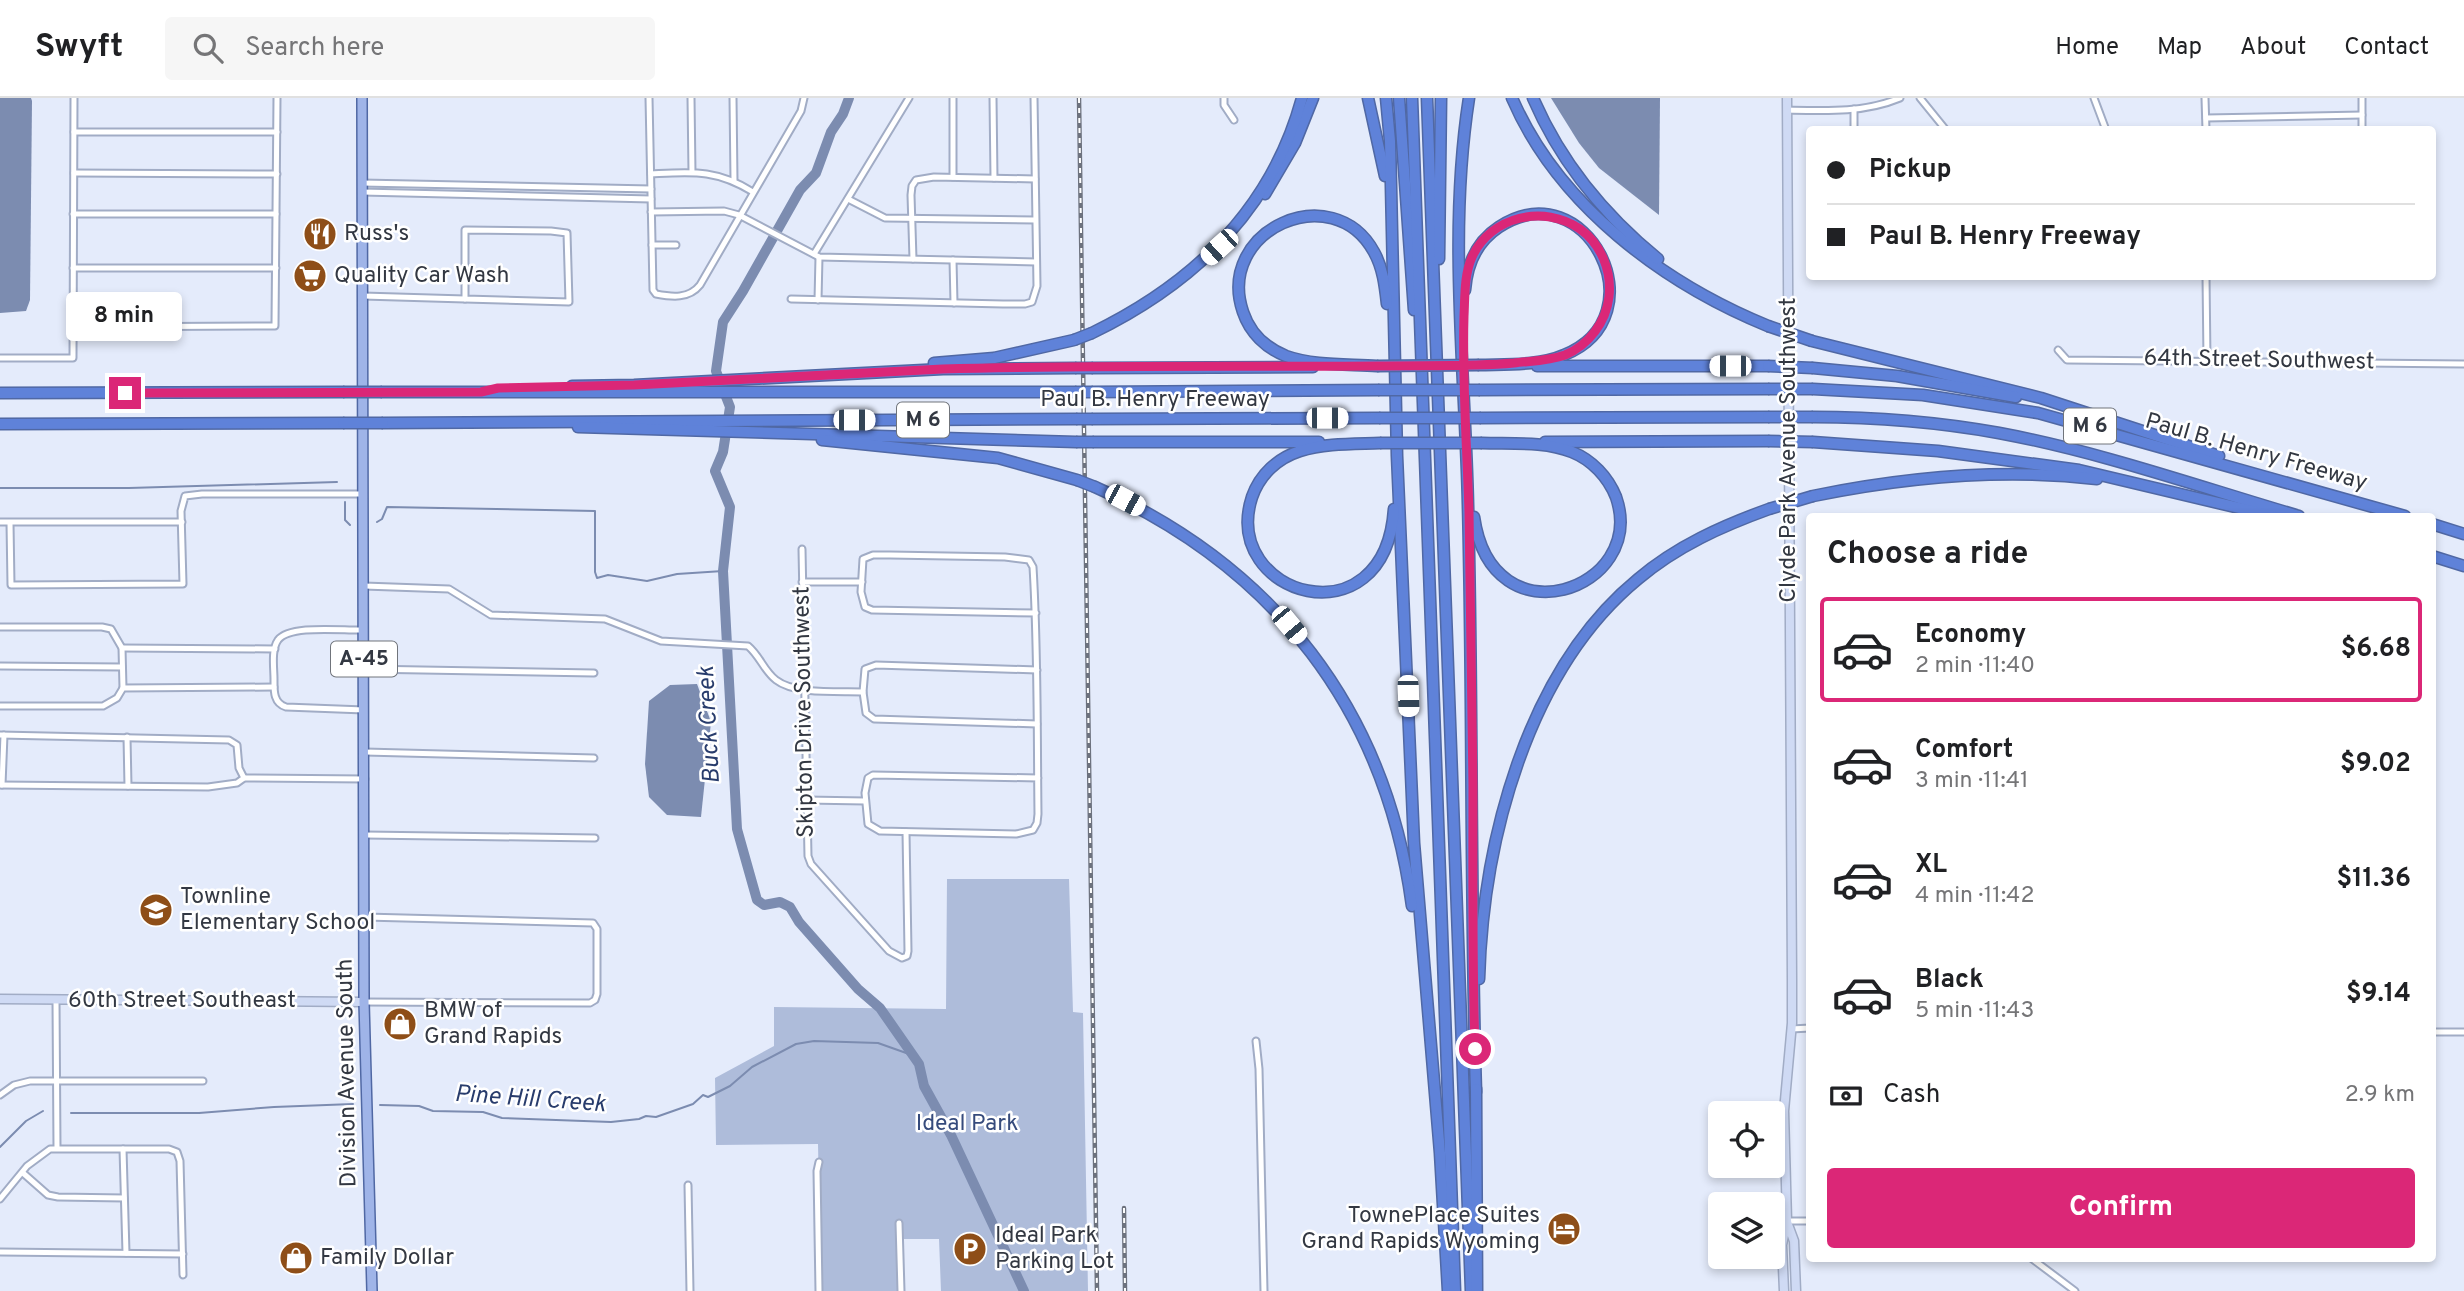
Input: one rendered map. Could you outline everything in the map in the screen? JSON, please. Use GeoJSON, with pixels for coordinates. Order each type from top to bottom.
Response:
{"type":"FeatureCollection","features":[{"type":"Feature","properties":{"kind":"highway"},"geometry":{"type":"LineString","coordinates":[[1205,259],[1248,209],[1270,174],[1289,135],[1302,98]]}},
{"type":"Feature","properties":{"kind":"highway"},"geometry":{"type":"LineString","coordinates":[[794,376],[994,358],[1074,340],[1092,333],[1156,298],[1240,227],[1275,180],[1295,143],[1313,98]]}},
{"type":"Feature","properties":{"kind":"highway"},"geometry":{"type":"LineString","coordinates":[[1368,98],[1382,156],[1391,225]]}},
{"type":"Feature","properties":{"kind":"highway"},"geometry":{"type":"LineString","coordinates":[[1386,98],[1397,456],[1414,843],[1440,1153],[1448,1291]]}},
{"type":"Feature","properties":{"kind":"highway"},"geometry":{"type":"LineString","coordinates":[[1399,98],[1411,281],[1423,401]]}},
{"type":"Feature","properties":{"kind":"highway"},"geometry":{"type":"LineString","coordinates":[[1412,98],[1455,1291]]}},
{"type":"Feature","properties":{"kind":"highway"},"geometry":{"type":"LineString","coordinates":[[1427,98],[1471,1291]]}},
{"type":"Feature","properties":{"kind":"highway"},"geometry":{"type":"LineString","coordinates":[[1437,354],[1441,98]]}},
{"type":"Feature","properties":{"kind":"highway"},"geometry":{"type":"LineString","coordinates":[[1469,98],[1462,151],[1458,224],[1472,653],[1472,954],[1477,1291]]}},
{"type":"Feature","properties":{"kind":"highway"},"geometry":{"type":"LineString","coordinates":[[1512,98],[1542,152],[1583,201],[1653,263],[1729,309],[1812,341],[2041,398],[2359,503]]}},
{"type":"Feature","properties":{"kind":"highway"},"geometry":{"type":"LineString","coordinates":[[1533,98],[1552,137],[1591,195],[1630,234],[1691,286]]}},
{"type":"Feature","properties":{"kind":"highway"},"geometry":{"type":"LineString","coordinates":[[1377,366],[1296,359],[1272,349],[1257,337],[1246,321],[1239,300],[1239,290],[1242,265],[1253,244],[1262,235],[1283,222],[1308,216],[1335,220],[1358,233],[1373,251],[1382,272],[1395,354]]}},
{"type":"Feature","properties":{"kind":"highway"},"geometry":{"type":"LineString","coordinates":[[1463,351],[1468,270],[1473,255],[1484,239],[1501,225],[1529,216],[1555,217],[1582,231],[1604,257],[1609,276],[1606,310],[1594,332],[1573,350],[1551,359],[1479,365]]}},
{"type":"Feature","properties":{"kind":"highway"},"geometry":{"type":"LineString","coordinates":[[0,393],[343,393],[481,392],[498,388],[634,389],[771,377],[943,369],[1768,366],[1813,368],[1930,381],[2075,410]]}},
{"type":"Feature","properties":{"kind":"highway","name":"Paul B. Henry Freeway"},"geometry":{"type":"LineString","coordinates":[[634,389],[771,392],[1813,389],[1923,395],[2038,413],[2394,513]]}},
{"type":"Feature","properties":{"kind":"highway","name":"Paul B. Henry Freeway"},"geometry":{"type":"LineString","coordinates":[[635,425],[771,421],[1076,419],[1868,418],[1938,424],[2031,440],[2078,451],[2289,513]]}},
{"type":"Feature","properties":{"kind":"highway"},"geometry":{"type":"LineString","coordinates":[[0,424],[456,422],[480,426],[635,425],[973,455],[1028,465],[1095,486],[1168,524],[1225,563],[1289,625],[1331,681],[1372,755],[1399,831],[1426,1000]]}},
{"type":"Feature","properties":{"kind":"highway"},"geometry":{"type":"LineString","coordinates":[[771,435],[1076,442],[1813,442],[1938,452],[2052,466],[2112,476],[2261,513]]}},
{"type":"Feature","properties":{"kind":"highway"},"geometry":{"type":"LineString","coordinates":[[1380,443],[1330,445],[1301,450],[1274,464],[1264,476],[1254,491],[1250,505],[1249,533],[1257,555],[1276,577],[1299,589],[1321,592],[1347,587],[1367,576],[1390,543],[1397,456]]}},
{"type":"Feature","properties":{"kind":"highway"},"geometry":{"type":"LineString","coordinates":[[1467,457],[1478,540],[1482,552],[1498,573],[1529,590],[1555,592],[1577,586],[1600,569],[1614,548],[1619,519],[1613,491],[1601,473],[1581,456],[1561,449],[1482,443]]}},
{"type":"Feature","properties":{"kind":"highway"},"geometry":{"type":"LineString","coordinates":[[1476,1092],[1479,967],[1486,883],[1511,781],[1558,677],[1594,625],[1636,580],[1691,542],[1769,509],[1813,496],[1893,482],[1991,475],[2080,477],[2170,490]]}},
{"type":"Feature","properties":{"kind":"highway"},"geometry":{"type":"LineString","coordinates":[[2436,525],[2464,534]]}},
{"type":"Feature","properties":{"kind":"highway"},"geometry":{"type":"LineString","coordinates":[[2436,557],[2464,566]]}},
{"type":"Feature","properties":{"kind":"main road","name":"Division Avenue South"},"geometry":{"type":"LineString","coordinates":[[362,98],[364,1002],[372,1291]]}},
{"type":"Feature","properties":{"kind":"main road","name":"Clyde Park Avenue Southwest"},"geometry":{"type":"LineString","coordinates":[[1784,1291],[1782,1245],[1787,1221],[1784,1111],[1791,1029],[1787,98]]}},
{"type":"Feature","properties":{"kind":"main road","name":"60th Street Southeast"},"geometry":{"type":"LineString","coordinates":[[0,999],[364,1002]]}},
{"type":"Feature","properties":{"kind":"main road","name":"Clyde Park Avenue Southwest"},"geometry":{"type":"LineString","coordinates":[[1787,1221],[1794,1241],[1796,1291]]}},
{"type":"Feature","properties":{"kind":"street"},"geometry":{"type":"LineString","coordinates":[[0,358],[73,358],[74,98]]}},
{"type":"Feature","properties":{"kind":"street"},"geometry":{"type":"LineString","coordinates":[[73,327],[275,326],[277,98]]}},
{"type":"Feature","properties":{"kind":"street"},"geometry":{"type":"LineString","coordinates":[[649,98],[653,290],[656,294],[690,295],[700,285],[801,111],[804,98]]}},
{"type":"Feature","properties":{"kind":"street"},"geometry":{"type":"LineString","coordinates":[[691,98],[692,172]]}},
{"type":"Feature","properties":{"kind":"street"},"geometry":{"type":"LineString","coordinates":[[733,98],[734,180]]}},
{"type":"Feature","properties":{"kind":"street"},"geometry":{"type":"LineString","coordinates":[[818,300],[816,256],[909,98]]}},
{"type":"Feature","properties":{"kind":"street"},"geometry":{"type":"LineString","coordinates":[[953,98],[953,177]]}},
{"type":"Feature","properties":{"kind":"street"},"geometry":{"type":"LineString","coordinates":[[993,98],[994,178]]}},
{"type":"Feature","properties":{"kind":"street"},"geometry":{"type":"LineString","coordinates":[[791,299],[1032,302],[1037,286],[1034,98]]}},
{"type":"Feature","properties":{"kind":"street"},"geometry":{"type":"LineString","coordinates":[[1224,98],[1224,105],[1234,120]]}},
{"type":"Feature","properties":{"kind":"street"},"geometry":{"type":"LineString","coordinates":[[1787,110],[1872,108],[1899,98]]}},
{"type":"Feature","properties":{"kind":"street"},"geometry":{"type":"LineString","coordinates":[[1920,98],[1943,126]]}},
{"type":"Feature","properties":{"kind":"street"},"geometry":{"type":"LineString","coordinates":[[2094,98],[2104,126]]}},
{"type":"Feature","properties":{"kind":"street"},"geometry":{"type":"LineString","coordinates":[[2205,98],[2206,126]]}},
{"type":"Feature","properties":{"kind":"street"},"geometry":{"type":"LineString","coordinates":[[2362,98],[2362,126]]}},
{"type":"Feature","properties":{"kind":"street"},"geometry":{"type":"LineString","coordinates":[[1854,109],[1854,126]]}},
{"type":"Feature","properties":{"kind":"street"},"geometry":{"type":"LineString","coordinates":[[2206,118],[2362,115]]}},
{"type":"Feature","properties":{"kind":"street"},"geometry":{"type":"LineString","coordinates":[[74,132],[276,132]]}},
{"type":"Feature","properties":{"kind":"street"},"geometry":{"type":"LineString","coordinates":[[74,173],[277,174]]}},
{"type":"Feature","properties":{"kind":"street"},"geometry":{"type":"LineString","coordinates":[[651,174],[709,173],[734,180],[753,191]]}},
{"type":"Feature","properties":{"kind":"street"},"geometry":{"type":"LineString","coordinates":[[913,259],[912,186],[916,180],[925,177],[1035,179]]}},
{"type":"Feature","properties":{"kind":"street"},"geometry":{"type":"LineString","coordinates":[[362,187],[651,189]]}},
{"type":"Feature","properties":{"kind":"street"},"geometry":{"type":"LineString","coordinates":[[362,187],[651,199]]}},
{"type":"Feature","properties":{"kind":"street"},"geometry":{"type":"LineString","coordinates":[[848,200],[878,216],[1035,220]]}},
{"type":"Feature","properties":{"kind":"street"},"geometry":{"type":"LineString","coordinates":[[651,212],[724,211],[739,215],[816,256],[1036,262]]}},
{"type":"Feature","properties":{"kind":"street"},"geometry":{"type":"LineString","coordinates":[[73,214],[276,214]]}},
{"type":"Feature","properties":{"kind":"street"},"geometry":{"type":"LineString","coordinates":[[363,296],[465,299],[569,302],[567,233],[551,230],[465,230],[465,299]]}},
{"type":"Feature","properties":{"kind":"street"},"geometry":{"type":"LineString","coordinates":[[652,245],[676,245]]}},
{"type":"Feature","properties":{"kind":"street"},"geometry":{"type":"LineString","coordinates":[[953,260],[954,303]]}},
{"type":"Feature","properties":{"kind":"street"},"geometry":{"type":"LineString","coordinates":[[74,268],[276,268]]}},
{"type":"Feature","properties":{"kind":"street"},"geometry":{"type":"LineString","coordinates":[[2206,280],[2207,360]]}},
{"type":"Feature","properties":{"kind":"street","name":"64th Street Southwest"},"geometry":{"type":"LineString","coordinates":[[2058,350],[2067,360],[2464,364]]}},
{"type":"Feature","properties":{"kind":"street"},"geometry":{"type":"LineString","coordinates":[[9,523],[11,585],[183,584],[182,522],[183,501],[186,496],[364,494]]}},
{"type":"Feature","properties":{"kind":"street"},"geometry":{"type":"LineString","coordinates":[[0,523],[182,522]]}},
{"type":"Feature","properties":{"kind":"street","name":"Skipton Drive Southwest"},"geometry":{"type":"LineString","coordinates":[[802,549],[808,856],[811,864],[892,953],[900,958],[905,958],[908,951],[906,832]]}},
{"type":"Feature","properties":{"kind":"street"},"geometry":{"type":"LineString","coordinates":[[1036,613],[872,610],[865,607],[863,559],[873,555],[1005,557],[1029,561],[1033,567],[1036,613],[1037,670],[1037,724],[1038,778],[1038,819],[1033,830],[1016,834],[906,832],[872,828],[867,824],[866,785],[868,778],[873,775],[1038,778]]}},
{"type":"Feature","properties":{"kind":"street"},"geometry":{"type":"LineString","coordinates":[[802,582],[862,582]]}},
{"type":"Feature","properties":{"kind":"street"},"geometry":{"type":"LineString","coordinates":[[364,586],[450,589],[491,615],[605,619],[661,641],[741,645],[752,649],[776,680],[784,685],[805,690],[863,692]]}},
{"type":"Feature","properties":{"kind":"street"},"geometry":{"type":"LineString","coordinates":[[0,627],[111,629],[122,648],[123,688],[117,698],[103,706],[0,706]]}},
{"type":"Feature","properties":{"kind":"street"},"geometry":{"type":"LineString","coordinates":[[364,630],[291,631],[276,642],[274,687],[280,705],[286,707],[365,710]]}},
{"type":"Feature","properties":{"kind":"street"},"geometry":{"type":"LineString","coordinates":[[122,648],[275,649]]}},
{"type":"Feature","properties":{"kind":"street"},"geometry":{"type":"LineString","coordinates":[[1037,670],[876,664],[865,668],[863,692],[866,713],[874,719],[1037,724]]}},
{"type":"Feature","properties":{"kind":"street"},"geometry":{"type":"LineString","coordinates":[[0,666],[122,667]]}},
{"type":"Feature","properties":{"kind":"street"},"geometry":{"type":"LineString","coordinates":[[364,669],[594,673]]}},
{"type":"Feature","properties":{"kind":"street"},"geometry":{"type":"LineString","coordinates":[[123,688],[274,687]]}},
{"type":"Feature","properties":{"kind":"street"},"geometry":{"type":"LineString","coordinates":[[244,778],[239,768],[237,745],[229,740],[2,735],[1,785],[225,786],[244,778],[365,779]]}},
{"type":"Feature","properties":{"kind":"street"},"geometry":{"type":"LineString","coordinates":[[127,737],[128,786]]}},
{"type":"Feature","properties":{"kind":"street"},"geometry":{"type":"LineString","coordinates":[[365,752],[594,758]]}},
{"type":"Feature","properties":{"kind":"street"},"geometry":{"type":"LineString","coordinates":[[806,800],[866,801]]}},
{"type":"Feature","properties":{"kind":"street"},"geometry":{"type":"LineString","coordinates":[[365,835],[595,838]]}},
{"type":"Feature","properties":{"kind":"street"},"geometry":{"type":"LineString","coordinates":[[364,1002],[590,1003],[596,999],[597,994],[597,929],[589,922],[365,918]]}},
{"type":"Feature","properties":{"kind":"street"},"geometry":{"type":"LineString","coordinates":[[57,1000],[57,1148]]}},
{"type":"Feature","properties":{"kind":"street"},"geometry":{"type":"LineString","coordinates":[[1791,1029],[1806,1028]]}},
{"type":"Feature","properties":{"kind":"street"},"geometry":{"type":"LineString","coordinates":[[2436,1031],[2464,1032]]}},
{"type":"Feature","properties":{"kind":"street"},"geometry":{"type":"LineString","coordinates":[[1256,1041],[1259,1069],[1264,1291]]}},
{"type":"Feature","properties":{"kind":"street"},"geometry":{"type":"LineString","coordinates":[[0,1095],[19,1083],[203,1081]]}},
{"type":"Feature","properties":{"kind":"street"},"geometry":{"type":"LineString","coordinates":[[0,1199],[35,1159],[57,1148],[169,1149],[177,1152],[180,1161],[183,1275]]}},
{"type":"Feature","properties":{"kind":"street"},"geometry":{"type":"LineString","coordinates":[[123,1149],[126,1253]]}},
{"type":"Feature","properties":{"kind":"street"},"geometry":{"type":"LineString","coordinates":[[819,1162],[819,1291]]}},
{"type":"Feature","properties":{"kind":"street"},"geometry":{"type":"LineString","coordinates":[[23,1173],[48,1195],[124,1198]]}},
{"type":"Feature","properties":{"kind":"street"},"geometry":{"type":"LineString","coordinates":[[688,1185],[690,1291]]}},
{"type":"Feature","properties":{"kind":"street"},"geometry":{"type":"LineString","coordinates":[[1787,1221],[1806,1220]]}},
{"type":"Feature","properties":{"kind":"street"},"geometry":{"type":"LineString","coordinates":[[899,1223],[901,1291]]}},
{"type":"Feature","properties":{"kind":"street"},"geometry":{"type":"LineString","coordinates":[[0,1252],[183,1254]]}},
{"type":"Feature","properties":{"kind":"street"},"geometry":{"type":"LineString","coordinates":[[2036,1262],[2075,1291]]}},
{"type":"Feature","properties":{"kind":"green space","name":"Ideal Park"},"geometry":{"type":"Polygon","coordinates":[[[947,879],[1069,879],[1073,1012],[1083,1013],[1088,1291],[941,1291],[939,1239],[896,1239],[898,1291],[821,1291],[818,1144],[716,1145],[715,1078],[774,1046],[774,1007],[946,1009],[947,879]]]}},
{"type":"Feature","properties":{"kind":"water"},"geometry":{"type":"Polygon","coordinates":[[[0,98],[31,98],[32,101],[30,300],[26,311],[0,313],[0,98]]]}},
{"type":"Feature","properties":{"kind":"water"},"geometry":{"type":"Polygon","coordinates":[[[1551,98],[1660,98],[1659,215],[1599,168],[1579,143],[1551,98]]]}},
{"type":"Feature","properties":{"kind":"water"},"geometry":{"type":"Polygon","coordinates":[[[697,684],[711,722],[701,817],[667,815],[649,797],[645,764],[649,701],[670,685],[697,684]]]}},
{"type":"Feature","properties":{"kind":"waterway","name":"Buck Creek"},"geometry":{"type":"LineString","coordinates":[[849,98],[843,114],[831,132],[816,173],[800,190],[723,322],[716,371],[730,407],[723,452],[715,471],[730,507],[723,571],[737,829],[757,900],[764,905],[780,902],[790,907],[799,922],[858,989],[880,1008],[919,1064],[924,1086],[951,1135],[1024,1291]]}},
{"type":"Feature","properties":{"kind":"waterway"},"geometry":{"type":"LineString","coordinates":[[0,488],[129,488],[337,482]]}},
{"type":"Feature","properties":{"kind":"waterway"},"geometry":{"type":"LineString","coordinates":[[345,502],[345,520],[350,525]]}},
{"type":"Feature","properties":{"kind":"waterway"},"geometry":{"type":"LineString","coordinates":[[377,522],[382,519],[387,507],[595,511],[597,578],[608,575],[647,581],[677,574],[723,571]]}},
{"type":"Feature","properties":{"kind":"waterway","name":"Pine Hill Creek"},"geometry":{"type":"LineString","coordinates":[[380,1105],[419,1106],[433,1111],[483,1112],[502,1118],[611,1122],[656,1117],[693,1104],[703,1095],[708,1097],[730,1086],[752,1067],[796,1044],[814,1041],[878,1043],[909,1054]]}},
{"type":"Feature","properties":{"kind":"waterway","name":"Pine Hill Creek"},"geometry":{"type":"LineString","coordinates":[[71,1113],[199,1113],[353,1104]]}},
{"type":"Feature","properties":{"kind":"waterway","name":"Pine Hill Creek"},"geometry":{"type":"LineString","coordinates":[[0,1147],[26,1121],[43,1111]]}},
{"type":"Feature","properties":{"kind":"railway"},"geometry":{"type":"LineString","coordinates":[[1079,98],[1097,1291]]}},
{"type":"Feature","properties":{"kind":"railway"},"geometry":{"type":"LineString","coordinates":[[1124,1208],[1125,1291]]}},
{"type":"Feature","properties":{"kind":"place","name":"Russ's"},"geometry":{"type":"Point","coordinates":[320,234]}},
{"type":"Feature","properties":{"kind":"place","name":"Quality Car Wash"},"geometry":{"type":"Point","coordinates":[310,276]}},
{"type":"Feature","properties":{"kind":"place","name":"Townline Elementary School"},"geometry":{"type":"Point","coordinates":[156,910]}},
{"type":"Feature","properties":{"kind":"place","name":"BMW of Grand Rapids"},"geometry":{"type":"Point","coordinates":[400,1024]}},
{"type":"Feature","properties":{"kind":"place","name":"TownePlace Suites Grand Rapids Wyoming"},"geometry":{"type":"Point","coordinates":[1564,1229]}},
{"type":"Feature","properties":{"kind":"place","name":"Ideal Park Parking Lot"},"geometry":{"type":"Point","coordinates":[970,1249]}},
{"type":"Feature","properties":{"kind":"place","name":"Family Dollar"},"geometry":{"type":"Point","coordinates":[296,1258]}},
{"type":"Feature","properties":{"kind":"route"},"geometry":{"type":"LineString","coordinates":[[125,393],[481,392],[498,388],[634,385],[943,369],[994,368],[1273,367],[1428,365],[1453,365],[1479,365],[1551,359],[1564,355],[1589,338],[1599,326],[1609,294],[1609,276],[1604,257],[1589,237],[1569,222],[1538,215],[1501,225],[1484,239],[1473,255],[1466,282],[1463,351],[1464,377],[1467,457],[1472,653],[1472,954],[1475,1049]]}}]}
